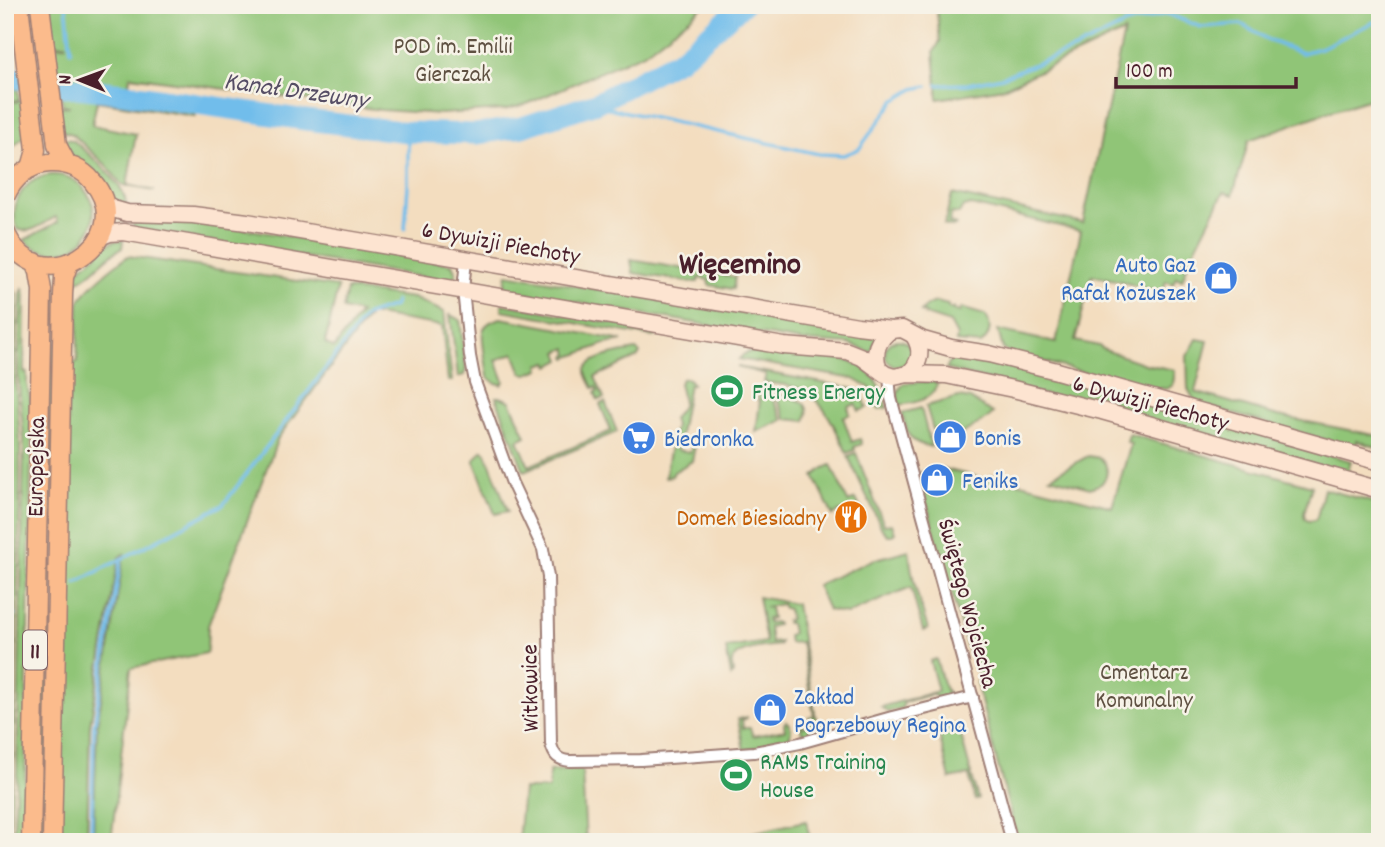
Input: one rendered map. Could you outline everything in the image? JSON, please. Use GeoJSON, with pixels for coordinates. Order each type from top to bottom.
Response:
{"type":"FeatureCollection","features":[{"type":"Feature","properties":{"kind":"main road"},"geometry":{"type":"LineString","coordinates":[[19,5],[35,142],[32,168]]}},
{"type":"Feature","properties":{"kind":"main road"},"geometry":{"type":"LineString","coordinates":[[40,5],[57,145],[66,164]]}},
{"type":"Feature","properties":{"kind":"main road"},"geometry":{"type":"LineString","coordinates":[[5,231],[17,250],[35,262],[55,265],[69,263],[87,253],[99,237],[104,220],[101,194],[92,180],[79,169],[66,164],[46,163],[32,168],[7,189]]}},
{"type":"Feature","properties":{"kind":"main road","name":"Europejska"},"geometry":{"type":"LineString","coordinates":[[31,842],[41,295],[39,272],[35,262]]}},
{"type":"Feature","properties":{"kind":"main road","name":"Europejska"},"geometry":{"type":"LineString","coordinates":[[52,842],[62,299],[64,277],[69,263]]}},
{"type":"Feature","properties":{"kind":"street","name":"6 Dywizji Piechoty"},"geometry":{"type":"LineString","coordinates":[[104,204],[120,212],[212,217],[858,326],[902,329],[950,348],[989,354],[1057,371],[1380,463]]}},
{"type":"Feature","properties":{"kind":"street"},"geometry":{"type":"LineString","coordinates":[[99,237],[124,232],[784,346],[847,351],[863,356],[883,371]]}},
{"type":"Feature","properties":{"kind":"street"},"geometry":{"type":"LineString","coordinates":[[463,290],[466,260]]}},
{"type":"Feature","properties":{"kind":"street","name":"Witkowice"},"geometry":{"type":"LineString","coordinates":[[463,290],[475,382],[512,483],[547,561],[551,744],[554,754],[560,760],[640,760],[754,752],[800,743],[973,697]]}},
{"type":"Feature","properties":{"kind":"street"},"geometry":{"type":"LineString","coordinates":[[883,371],[875,356],[877,346],[891,330]]}},
{"type":"Feature","properties":{"kind":"street"},"geometry":{"type":"LineString","coordinates":[[908,374],[917,365],[920,354],[914,336]]}},
{"type":"Feature","properties":{"kind":"street","name":"6 Dywizji Piechoty"},"geometry":{"type":"LineString","coordinates":[[883,371],[899,377],[908,374],[946,375],[1013,389],[1136,421],[1380,491]]}},
{"type":"Feature","properties":{"kind":"street","name":"Świętego Wojciecha"},"geometry":{"type":"LineString","coordinates":[[883,371],[1012,842]]}},
{"type":"Feature","properties":{"kind":"green space","name":"POD im. Emilii Gierczak"},"geometry":{"type":"Polygon","coordinates":[[[46,5],[704,5],[644,53],[527,104],[504,110],[441,114],[381,110],[130,76],[128,91],[59,82],[54,46],[66,44],[51,44],[46,5]]]}},
{"type":"Feature","properties":{"kind":"green space"},"geometry":{"type":"Polygon","coordinates":[[[936,5],[1380,5],[1380,96],[1249,140],[1233,195],[1224,192],[1182,280],[1176,277],[1173,284],[1166,281],[1162,294],[1092,275],[1075,341],[1099,346],[1145,364],[1175,370],[1173,385],[1167,389],[1158,388],[1156,392],[1003,349],[998,330],[1056,343],[1081,231],[971,205],[963,207],[959,214],[951,213],[949,223],[955,226],[944,225],[952,194],[1083,223],[1124,32],[1003,88],[938,99],[934,52],[940,41],[936,5]]]}},
{"type":"Feature","properties":{"kind":"green space"},"geometry":{"type":"Polygon","coordinates":[[[7,87],[18,89],[19,100],[13,102],[24,101],[28,136],[22,138],[5,155],[7,87]]]}},
{"type":"Feature","properties":{"kind":"green space"},"geometry":{"type":"Polygon","coordinates":[[[60,92],[197,108],[195,116],[97,101],[92,125],[136,134],[127,185],[155,191],[121,184],[106,165],[72,134],[62,131],[59,107],[70,106],[63,105],[60,92]]]}},
{"type":"Feature","properties":{"kind":"green space"},"geometry":{"type":"Polygon","coordinates":[[[63,140],[74,141],[106,170],[125,198],[126,206],[113,198],[94,170],[72,156],[63,140]]]}},
{"type":"Feature","properties":{"kind":"green space"},"geometry":{"type":"Polygon","coordinates":[[[49,175],[68,177],[77,182],[92,204],[94,218],[81,242],[69,250],[54,253],[39,250],[24,240],[58,222],[56,217],[37,228],[27,230],[17,229],[15,219],[17,202],[25,187],[49,175]]]}},
{"type":"Feature","properties":{"kind":"green space"},"geometry":{"type":"Polygon","coordinates":[[[134,219],[210,223],[452,264],[456,273],[453,279],[447,281],[133,228],[134,219]]]}},
{"type":"Feature","properties":{"kind":"green space"},"geometry":{"type":"Polygon","coordinates":[[[123,240],[122,248],[86,277],[72,283],[76,271],[106,245],[123,240]]]}},
{"type":"Feature","properties":{"kind":"green space"},"geometry":{"type":"Polygon","coordinates":[[[128,256],[338,287],[325,343],[334,348],[360,313],[343,309],[347,289],[413,298],[444,312],[452,381],[448,381],[442,326],[370,314],[278,438],[208,626],[207,653],[131,668],[111,842],[93,842],[97,726],[124,554],[119,557],[90,725],[87,842],[59,842],[64,586],[69,558],[65,531],[67,410],[73,363],[77,362],[79,303],[93,285],[128,256]]]}},
{"type":"Feature","properties":{"kind":"green space"},"geometry":{"type":"Polygon","coordinates":[[[631,260],[735,277],[733,289],[709,285],[709,280],[699,278],[698,282],[689,282],[633,273],[631,260]]]}},
{"type":"Feature","properties":{"kind":"green space"},"geometry":{"type":"Polygon","coordinates":[[[507,274],[878,336],[871,352],[849,344],[801,341],[504,290],[507,274]]]}},
{"type":"Feature","properties":{"kind":"green space"},"geometry":{"type":"Polygon","coordinates":[[[5,280],[15,291],[17,298],[15,374],[20,440],[9,842],[5,842],[5,280]]]}},
{"type":"Feature","properties":{"kind":"green space"},"geometry":{"type":"Polygon","coordinates":[[[23,289],[24,372],[27,373],[32,408],[24,842],[13,842],[24,440],[18,374],[23,289]]]}},
{"type":"Feature","properties":{"kind":"green space"},"geometry":{"type":"Polygon","coordinates":[[[48,295],[56,295],[45,842],[37,842],[48,295]]]}},
{"type":"Feature","properties":{"kind":"green space"},"geometry":{"type":"Polygon","coordinates":[[[936,302],[952,309],[954,306],[953,310],[960,312],[961,308],[985,315],[990,327],[987,338],[981,344],[956,342],[957,336],[950,323],[921,312],[927,305],[936,302]]]}},
{"type":"Feature","properties":{"kind":"green space"},"geometry":{"type":"Polygon","coordinates":[[[502,304],[656,331],[657,335],[654,337],[502,310],[502,304]]]}},
{"type":"Feature","properties":{"kind":"green space"},"geometry":{"type":"Polygon","coordinates":[[[450,315],[460,320],[466,369],[464,375],[458,377],[450,315]]]}},
{"type":"Feature","properties":{"kind":"green space"},"geometry":{"type":"Polygon","coordinates":[[[501,318],[623,341],[605,344],[567,358],[567,348],[558,352],[561,360],[550,366],[548,362],[539,365],[540,369],[528,374],[522,373],[514,353],[496,360],[504,381],[502,385],[488,377],[483,347],[484,328],[501,318]]]}},
{"type":"Feature","properties":{"kind":"green space"},"geometry":{"type":"Polygon","coordinates":[[[1197,339],[1208,341],[1195,392],[1278,416],[1380,436],[1380,443],[1376,447],[1357,441],[1355,448],[1202,405],[1193,398],[1188,389],[1187,356],[1197,339]]]}},
{"type":"Feature","properties":{"kind":"green space"},"geometry":{"type":"Polygon","coordinates":[[[898,340],[907,344],[911,353],[907,362],[898,366],[889,362],[885,353],[889,344],[898,340]]]}},
{"type":"Feature","properties":{"kind":"green space"},"geometry":{"type":"Polygon","coordinates":[[[636,350],[640,353],[638,357],[595,377],[604,398],[598,400],[595,393],[598,391],[596,387],[593,388],[586,372],[587,367],[598,359],[636,350]]]}},
{"type":"Feature","properties":{"kind":"green space"},"geometry":{"type":"Polygon","coordinates":[[[750,352],[819,356],[849,361],[874,378],[887,408],[878,409],[870,388],[854,379],[739,359],[750,352]]]}},
{"type":"Feature","properties":{"kind":"green space"},"geometry":{"type":"Polygon","coordinates":[[[953,356],[973,358],[1096,388],[1351,461],[1347,474],[946,369],[953,356]]]}},
{"type":"Feature","properties":{"kind":"green space"},"geometry":{"type":"Polygon","coordinates":[[[737,367],[857,391],[867,408],[859,411],[856,404],[848,407],[850,414],[843,417],[852,442],[860,439],[862,444],[847,453],[828,415],[815,399],[793,387],[764,382],[766,374],[737,367]]]}},
{"type":"Feature","properties":{"kind":"green space"},"geometry":{"type":"Polygon","coordinates":[[[686,378],[692,384],[689,384],[677,450],[690,452],[692,446],[695,446],[692,461],[672,476],[665,477],[675,425],[673,419],[683,402],[679,383],[686,378]]]}},
{"type":"Feature","properties":{"kind":"green space"},"geometry":{"type":"Polygon","coordinates":[[[938,381],[928,396],[918,402],[899,405],[898,393],[905,383],[938,381]]]}},
{"type":"Feature","properties":{"kind":"green space"},"geometry":{"type":"Polygon","coordinates":[[[759,392],[770,394],[783,420],[756,432],[760,401],[759,392]]]}},
{"type":"Feature","properties":{"kind":"green space"},"geometry":{"type":"Polygon","coordinates":[[[775,395],[794,398],[804,404],[807,408],[805,421],[786,419],[775,395]]]}},
{"type":"Feature","properties":{"kind":"green space"},"geometry":{"type":"Polygon","coordinates":[[[496,397],[510,401],[526,436],[518,440],[529,466],[611,431],[600,404],[605,402],[617,432],[524,471],[496,397]]]}},
{"type":"Feature","properties":{"kind":"green space"},"geometry":{"type":"Polygon","coordinates":[[[959,397],[970,399],[993,413],[958,436],[953,429],[941,436],[945,444],[938,447],[926,406],[959,397]]]}},
{"type":"Feature","properties":{"kind":"green space"},"geometry":{"type":"Polygon","coordinates":[[[921,408],[931,447],[913,440],[902,413],[921,408]]]}},
{"type":"Feature","properties":{"kind":"green space","name":"Cmentarz Komunalny"},"geometry":{"type":"Polygon","coordinates":[[[1129,434],[1312,486],[1304,513],[1305,519],[1309,521],[1317,517],[1324,489],[1380,504],[1380,842],[1018,842],[976,682],[979,680],[973,656],[969,655],[918,473],[945,469],[989,480],[991,475],[1112,507],[1131,444],[1127,442],[1129,434]]]}},
{"type":"Feature","properties":{"kind":"green space"},"geometry":{"type":"Polygon","coordinates":[[[483,450],[508,511],[495,514],[474,460],[483,450]]]}},
{"type":"Feature","properties":{"kind":"green space"},"geometry":{"type":"Polygon","coordinates":[[[856,453],[884,525],[892,524],[895,533],[892,535],[882,529],[848,456],[856,453]]]}},
{"type":"Feature","properties":{"kind":"green space"},"geometry":{"type":"Polygon","coordinates":[[[1088,456],[1100,458],[1105,464],[1107,474],[1101,484],[1090,488],[1050,477],[1088,456]]]}},
{"type":"Feature","properties":{"kind":"green space"},"geometry":{"type":"Polygon","coordinates":[[[831,465],[848,502],[856,499],[865,518],[855,523],[848,510],[833,516],[814,476],[831,465]]]}},
{"type":"Feature","properties":{"kind":"green space"},"geometry":{"type":"Polygon","coordinates":[[[909,550],[914,580],[928,629],[923,631],[911,587],[847,614],[828,610],[817,585],[872,560],[909,550]]]}},
{"type":"Feature","properties":{"kind":"green space"},"geometry":{"type":"Polygon","coordinates":[[[758,597],[796,604],[817,724],[829,721],[829,729],[808,734],[802,731],[800,726],[800,719],[803,727],[808,726],[809,717],[814,716],[801,642],[789,643],[788,636],[792,633],[790,623],[786,621],[790,619],[788,609],[782,604],[765,607],[770,608],[772,618],[767,619],[768,623],[777,624],[769,627],[771,643],[780,642],[779,645],[752,649],[734,657],[731,676],[726,648],[766,642],[758,597]]]}},
{"type":"Feature","properties":{"kind":"green space"},"geometry":{"type":"Polygon","coordinates":[[[936,659],[949,696],[937,699],[933,694],[904,702],[902,708],[887,712],[881,707],[938,691],[930,661],[936,659]]]}},
{"type":"Feature","properties":{"kind":"green space"},"geometry":{"type":"Polygon","coordinates":[[[747,717],[742,720],[743,728],[750,728],[753,736],[785,730],[786,721],[791,730],[788,740],[744,750],[738,719],[747,717]]]}},
{"type":"Feature","properties":{"kind":"green space"},"geometry":{"type":"Polygon","coordinates":[[[958,724],[978,799],[975,800],[969,775],[950,779],[938,730],[958,724]]]}},
{"type":"Feature","properties":{"kind":"green space"},"geometry":{"type":"Polygon","coordinates":[[[582,769],[586,842],[518,842],[523,789],[549,789],[549,771],[582,769]]]}},
{"type":"Feature","properties":{"kind":"green space"},"geometry":{"type":"Polygon","coordinates":[[[806,821],[811,842],[712,842],[796,823],[806,821]]]}},
{"type":"Feature","properties":{"kind":"waterway"},"geometry":{"type":"LineString","coordinates":[[66,5],[71,51]]}},
{"type":"Feature","properties":{"kind":"waterway","name":"Kanał Drzewny"},"geometry":{"type":"LineString","coordinates":[[59,86],[408,132],[476,134],[522,127],[596,103],[680,59],[743,5]]}},
{"type":"Feature","properties":{"kind":"waterway"},"geometry":{"type":"LineString","coordinates":[[937,85],[968,84],[1002,77],[1077,48],[1126,24],[1167,14],[1201,27],[1241,24],[1270,41],[1302,53],[1323,47],[1380,19]]}},
{"type":"Feature","properties":{"kind":"waterway","name":"Kanał Drzewny"},"geometry":{"type":"LineString","coordinates":[[5,77],[19,79]]}},
{"type":"Feature","properties":{"kind":"waterway"},"geometry":{"type":"LineString","coordinates":[[596,103],[599,106],[819,154],[844,155],[859,149],[894,101],[914,89],[927,86]]}},
{"type":"Feature","properties":{"kind":"waterway"},"geometry":{"type":"LineString","coordinates":[[405,229],[408,132]]}},
{"type":"Feature","properties":{"kind":"waterway"},"geometry":{"type":"LineString","coordinates":[[76,583],[223,505],[365,316],[394,306],[395,301]]}},
{"type":"Feature","properties":{"kind":"waterway"},"geometry":{"type":"LineString","coordinates":[[91,842],[94,726],[121,559]]}},
{"type":"Feature","properties":{"kind":"waterway"},"geometry":{"type":"LineString","coordinates":[[6,619],[14,615]]}},
{"type":"Feature","properties":{"kind":"place","name":"Auto Gaz Rafał Kożuszek"},"geometry":{"type":"Point","coordinates":[1221,278]}},
{"type":"Feature","properties":{"kind":"place","name":"Fitness Energy"},"geometry":{"type":"Point","coordinates":[727,391]}},
{"type":"Feature","properties":{"kind":"place","name":"Bonis"},"geometry":{"type":"Point","coordinates":[950,437]}},
{"type":"Feature","properties":{"kind":"place","name":"Biedronka"},"geometry":{"type":"Point","coordinates":[639,438]}},
{"type":"Feature","properties":{"kind":"place","name":"Feniks"},"geometry":{"type":"Point","coordinates":[937,480]}},
{"type":"Feature","properties":{"kind":"place","name":"Domek Biesiadny"},"geometry":{"type":"Point","coordinates":[851,517]}},
{"type":"Feature","properties":{"kind":"place","name":"Zakład Pogrzebowy Regina"},"geometry":{"type":"Point","coordinates":[770,710]}},
{"type":"Feature","properties":{"kind":"place","name":"RAMS Training House"},"geometry":{"type":"Point","coordinates":[736,775]}},
{"type":"Feature","properties":{"kind":"district","name":"Więcemino"},"geometry":{"type":"Point","coordinates":[740,262]}}]}
